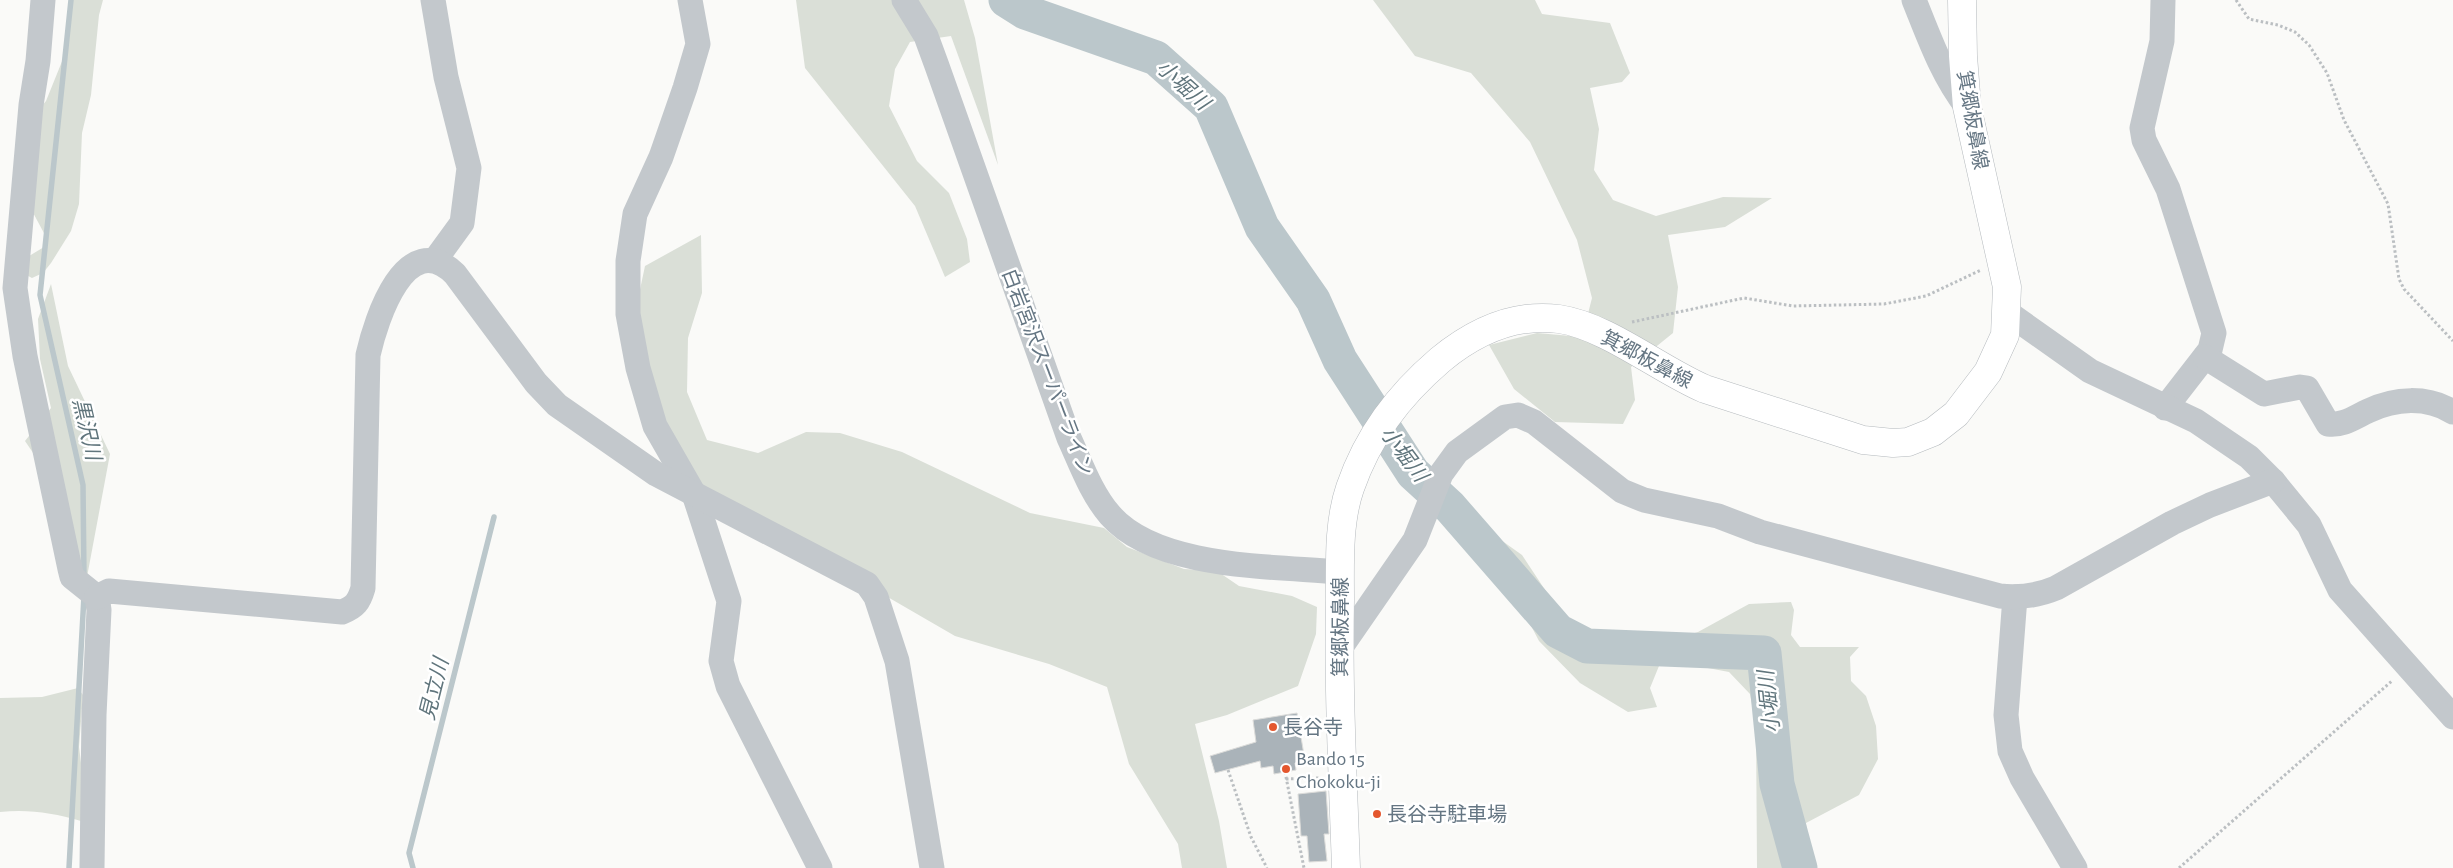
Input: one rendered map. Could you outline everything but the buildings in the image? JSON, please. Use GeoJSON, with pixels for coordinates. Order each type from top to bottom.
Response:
{"type":"FeatureCollection","features":[{"type":"Feature","properties":{"kind":"main road","name":"箕郷板鼻線"},"geometry":{"type":"LineString","coordinates":[[1346,868],[1339,650],[1342,519],[1349,489],[1369,440],[1412,386],[1450,352],[1484,331],[1512,321],[1544,318],[1574,322],[1607,337],[1685,381],[1706,390],[1863,440],[1893,443],[1908,442],[1922,438],[1956,414],[1988,372],[2005,334],[2008,313],[2007,287],[1967,107],[1962,56],[1962,0]]}},
{"type":"Feature","properties":{"kind":"street"},"geometry":{"type":"LineString","coordinates":[[43,0],[38,61],[31,105],[15,288],[26,356],[72,577],[97,597],[99,610],[94,715],[92,868]]}},
{"type":"Feature","properties":{"kind":"street"},"geometry":{"type":"LineString","coordinates":[[433,0],[446,77],[469,168],[462,223],[435,260]]}},
{"type":"Feature","properties":{"kind":"street"},"geometry":{"type":"LineString","coordinates":[[690,0],[698,44],[661,157],[635,214],[628,260],[628,314],[638,368],[655,426],[694,494],[729,601],[721,661],[728,686],[820,868]]}},
{"type":"Feature","properties":{"kind":"street","name":"白岩宮沢スーパーライン"},"geometry":{"type":"LineString","coordinates":[[904,0],[926,36],[938,66],[1069,438],[1094,493],[1110,515],[1130,533],[1160,548],[1195,559],[1340,572]]}},
{"type":"Feature","properties":{"kind":"street"},"geometry":{"type":"LineString","coordinates":[[1914,0],[1938,60],[1953,89],[1967,107]]}},
{"type":"Feature","properties":{"kind":"street"},"geometry":{"type":"LineString","coordinates":[[2163,0],[2162,41],[2142,128],[2144,140],[2168,189],[2214,333],[2210,350],[2165,408]]}},
{"type":"Feature","properties":{"kind":"street"},"geometry":{"type":"LineString","coordinates":[[97,597],[109,591],[342,612],[353,608],[360,600],[363,588],[368,355],[375,325],[386,299],[398,281],[412,266],[425,260],[435,260],[446,265],[455,274],[536,383],[557,405],[656,474],[866,584],[876,597],[897,661],[927,867]]}},
{"type":"Feature","properties":{"kind":"street"},"geometry":{"type":"LineString","coordinates":[[2008,313],[2090,371],[2196,421],[2249,457],[2273,481],[2309,525],[2340,590],[2453,717]]}},
{"type":"Feature","properties":{"kind":"street"},"geometry":{"type":"LineString","coordinates":[[2205,357],[2264,394],[2300,387],[2307,388],[2328,424],[2338,425],[2373,409],[2410,400],[2440,404],[2453,412]]}},
{"type":"Feature","properties":{"kind":"street"},"geometry":{"type":"LineString","coordinates":[[1339,650],[1415,540],[1441,474],[1457,452],[1505,417],[1518,415],[1534,422],[1622,491],[1644,500],[1718,516],[1760,532],[2000,596],[2039,595],[2056,588],[2172,523],[2210,505],[2273,481]]}},
{"type":"Feature","properties":{"kind":"street"},"geometry":{"type":"LineString","coordinates":[[2015,597],[2006,715],[2010,751],[2022,778],[2075,868]]}},
{"type":"Feature","properties":{"kind":"path"},"geometry":{"type":"LineString","coordinates":[[2236,0],[2249,19],[2278,25],[2295,32],[2309,45],[2328,73],[2344,120],[2388,204],[2399,279],[2404,289],[2453,341]]}},
{"type":"Feature","properties":{"kind":"path"},"geometry":{"type":"LineString","coordinates":[[1607,337],[1632,322],[1744,298],[1793,306],[1884,304],[1901,301],[1926,296],[2002,260]]}},
{"type":"Feature","properties":{"kind":"path"},"geometry":{"type":"LineString","coordinates":[[2179,868],[2408,667]]}},
{"type":"Feature","properties":{"kind":"path"},"geometry":{"type":"LineString","coordinates":[[1228,770],[1251,837],[1267,868]]}},
{"type":"Feature","properties":{"kind":"path"},"geometry":{"type":"LineString","coordinates":[[1285,772],[1304,868]]}},
{"type":"Feature","properties":{"kind":"path"},"geometry":{"type":"LineString","coordinates":[[1286,779],[1343,777]]}},
{"type":"Feature","properties":{"kind":"shaded area"},"geometry":{"type":"Polygon","coordinates":[[[72,0],[103,0],[99,15],[91,95],[82,133],[79,204],[71,231],[51,263],[43,273],[32,278],[11,267],[44,247],[45,235],[23,194],[23,129],[46,101],[65,54],[72,0]]]}},
{"type":"Feature","properties":{"kind":"shaded area"},"geometry":{"type":"Polygon","coordinates":[[[796,0],[964,0],[975,38],[998,165],[951,36],[910,42],[895,69],[889,106],[917,161],[949,193],[967,239],[970,262],[945,277],[915,206],[805,68],[796,0]]]}},
{"type":"Feature","properties":{"kind":"shaded area"},"geometry":{"type":"Polygon","coordinates":[[[1373,0],[1535,0],[1542,14],[1610,23],[1630,73],[1622,82],[1590,88],[1599,129],[1594,170],[1613,200],[1656,216],[1723,197],[1772,198],[1725,227],[1668,235],[1678,287],[1673,333],[1631,367],[1635,400],[1623,424],[1555,422],[1514,389],[1489,345],[1537,333],[1582,337],[1592,298],[1577,240],[1530,142],[1471,73],[1415,56],[1373,0]]]}},
{"type":"Feature","properties":{"kind":"shaded area"},"geometry":{"type":"Polygon","coordinates":[[[701,235],[702,293],[688,338],[687,392],[707,440],[758,453],[806,432],[840,433],[902,452],[1030,513],[1104,528],[1127,547],[1184,569],[1217,571],[1239,586],[1292,596],[1317,607],[1316,634],[1298,686],[1227,715],[1195,724],[1219,821],[1227,868],[1182,868],[1178,844],[1129,764],[1107,687],[1049,664],[955,636],[701,489],[665,427],[635,313],[645,266],[701,235]]]}},
{"type":"Feature","properties":{"kind":"shaded area"},"geometry":{"type":"Polygon","coordinates":[[[51,284],[68,366],[110,454],[84,593],[48,475],[25,441],[51,408],[40,359],[38,319],[51,284]]]}},
{"type":"Feature","properties":{"kind":"shaded area"},"geometry":{"type":"Polygon","coordinates":[[[1458,523],[1477,523],[1522,555],[1561,614],[1588,635],[1678,638],[1698,632],[1749,604],[1791,602],[1794,610],[1791,635],[1800,647],[1859,647],[1850,657],[1851,681],[1866,696],[1876,726],[1878,759],[1859,795],[1806,823],[1811,868],[1757,868],[1756,724],[1750,694],[1729,672],[1692,665],[1659,666],[1650,688],[1657,707],[1628,712],[1580,683],[1539,641],[1527,618],[1462,543],[1457,532],[1458,523]]]}},
{"type":"Feature","properties":{"kind":"shaded area"},"geometry":{"type":"Polygon","coordinates":[[[78,688],[83,695],[79,747],[86,803],[81,821],[41,812],[0,812],[0,698],[42,697],[78,688]]]}},
{"type":"Feature","properties":{"kind":"waterway","name":"黒沢川"},"geometry":{"type":"LineString","coordinates":[[71,0],[40,295],[83,485],[84,577]]}},
{"type":"Feature","properties":{"kind":"waterway","name":"小堀川"},"geometry":{"type":"LineString","coordinates":[[1006,0],[1025,12],[1156,58],[1211,107],[1262,227],[1313,300],[1340,360],[1413,473],[1450,507],[1558,631],[1587,646],[1764,653],[1777,784],[1800,868]]}},
{"type":"Feature","properties":{"kind":"waterway","name":"見立川"},"geometry":{"type":"LineString","coordinates":[[413,868],[409,853],[494,517]]}},
{"type":"Feature","properties":{"kind":"waterway","name":"黒沢川"},"geometry":{"type":"LineString","coordinates":[[69,868],[84,596]]}},
{"type":"Feature","properties":{"kind":"place","name":"長谷寺"},"geometry":{"type":"Point","coordinates":[1273,727]}},
{"type":"Feature","properties":{"kind":"place","name":"Bando 15 Chokoku-ji"},"geometry":{"type":"Point","coordinates":[1286,769]}},
{"type":"Feature","properties":{"kind":"place","name":"長谷寺駐車場"},"geometry":{"type":"Point","coordinates":[1377,814]}}]}
